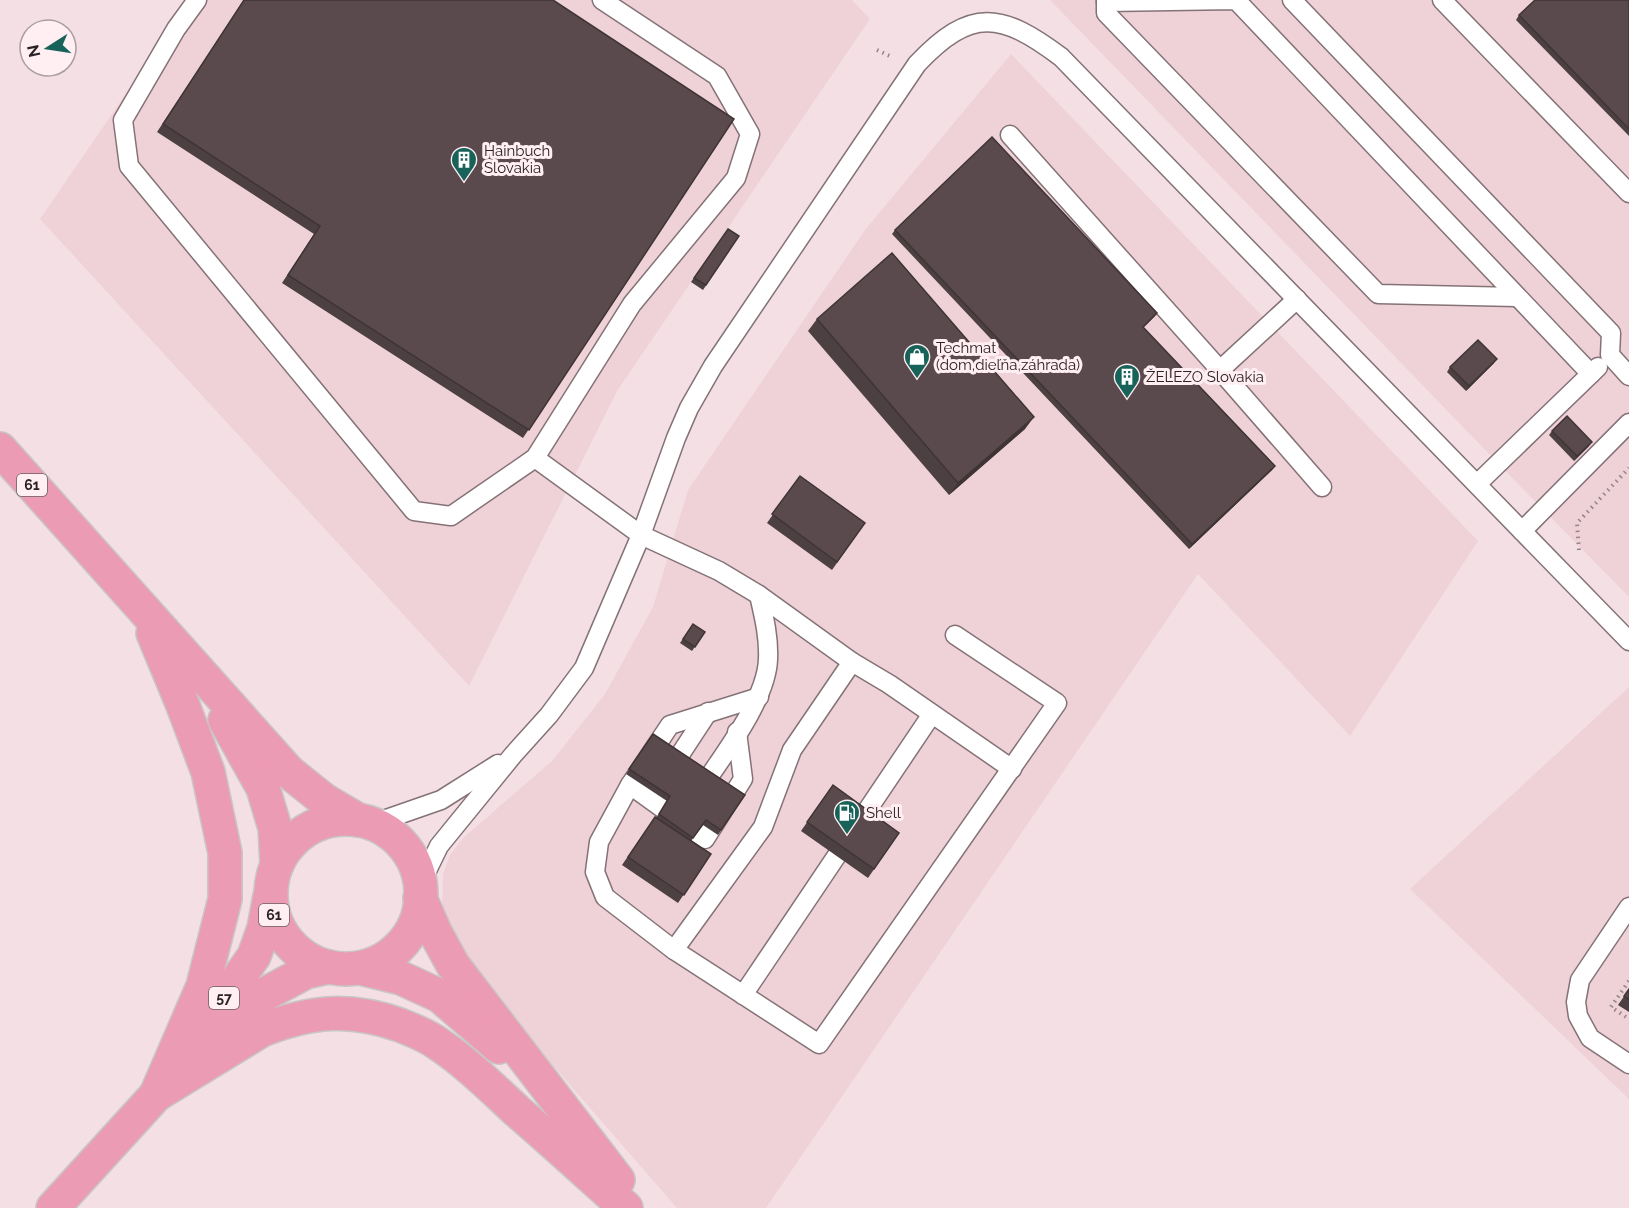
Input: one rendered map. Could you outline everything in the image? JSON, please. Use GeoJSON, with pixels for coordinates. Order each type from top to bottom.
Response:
{"type":"FeatureCollection","features":[{"type":"Feature","properties":{"kind":"main road","name":"61"},"geometry":{"type":"LineString","coordinates":[[0,449],[289,772],[324,800],[385,831],[406,850],[417,873],[420,891],[436,934],[453,965],[639,1208]]}},
{"type":"Feature","properties":{"kind":"main road"},"geometry":{"type":"LineString","coordinates":[[143,609],[208,772],[225,853],[225,899],[203,986],[156,1095]]}},
{"type":"Feature","properties":{"kind":"main road","name":"61"},"geometry":{"type":"LineString","coordinates":[[194,667],[263,788],[275,828],[275,919],[280,932],[289,943],[300,954],[314,962],[401,978],[440,996],[548,1089]]}},
{"type":"Feature","properties":{"kind":"main road"},"geometry":{"type":"LineString","coordinates":[[274,877],[293,840],[316,825],[330,821],[365,822]]}},
{"type":"Feature","properties":{"kind":"main road","name":"57"},"geometry":{"type":"LineString","coordinates":[[156,1095],[254,956],[264,928],[274,877]]}},
{"type":"Feature","properties":{"kind":"main road"},"geometry":{"type":"LineString","coordinates":[[345,968],[376,963],[401,945],[415,923],[420,891]]}},
{"type":"Feature","properties":{"kind":"main road","name":"57"},"geometry":{"type":"LineString","coordinates":[[53,1208],[156,1095],[256,999],[306,972],[345,968]]}},
{"type":"Feature","properties":{"kind":"main road"},"geometry":{"type":"LineString","coordinates":[[156,1095],[262,1030],[277,1024],[314,1014],[332,1012],[368,1016],[398,1025],[437,1043],[488,1084],[626,1208]]}},
{"type":"Feature","properties":{"kind":"lane"},"geometry":{"type":"LineString","coordinates":[[197,0],[176,29],[123,120],[129,166],[414,511],[451,516],[535,458],[632,304],[736,178],[750,134],[717,76],[602,0]]}},
{"type":"Feature","properties":{"kind":"lane"},"geometry":{"type":"LineString","coordinates":[[1517,297],[1378,294],[1106,13],[1106,1],[1236,0],[1591,374]]}},
{"type":"Feature","properties":{"kind":"lane"},"geometry":{"type":"LineString","coordinates":[[1292,0],[1611,333],[1610,355],[1477,484]]}},
{"type":"Feature","properties":{"kind":"lane"},"geometry":{"type":"LineString","coordinates":[[1442,0],[1629,193]]}},
{"type":"Feature","properties":{"kind":"lane"},"geometry":{"type":"LineString","coordinates":[[420,891],[440,846],[513,755],[549,715],[584,668],[641,536],[676,438],[689,408],[713,366],[917,64],[934,46],[964,27],[988,22],[1013,26],[1061,57],[1567,577],[1626,630]]}},
{"type":"Feature","properties":{"kind":"lane"},"geometry":{"type":"LineString","coordinates":[[1010,135],[1322,487]]}},
{"type":"Feature","properties":{"kind":"lane"},"geometry":{"type":"LineString","coordinates":[[1220,370],[1297,299]]}},
{"type":"Feature","properties":{"kind":"lane"},"geometry":{"type":"LineString","coordinates":[[1610,355],[1629,376]]}},
{"type":"Feature","properties":{"kind":"lane"},"geometry":{"type":"LineString","coordinates":[[1522,531],[1629,423]]}},
{"type":"Feature","properties":{"kind":"lane"},"geometry":{"type":"LineString","coordinates":[[535,458],[641,536],[719,571],[759,595],[852,662],[889,684],[1012,769]]}},
{"type":"Feature","properties":{"kind":"lane"},"geometry":{"type":"LineString","coordinates":[[680,821],[759,697],[768,661],[767,632],[759,595]]}},
{"type":"Feature","properties":{"kind":"lane"},"geometry":{"type":"LineString","coordinates":[[759,697],[670,725],[630,785],[599,842],[595,872],[605,897],[674,950],[819,1044],[1057,703],[955,634]]}},
{"type":"Feature","properties":{"kind":"lane"},"geometry":{"type":"LineString","coordinates":[[674,950],[763,827],[792,750],[852,662]]}},
{"type":"Feature","properties":{"kind":"lane"},"geometry":{"type":"LineString","coordinates":[[651,800],[708,712]]}},
{"type":"Feature","properties":{"kind":"lane"},"geometry":{"type":"LineString","coordinates":[[743,995],[932,714]]}},
{"type":"Feature","properties":{"kind":"lane"},"geometry":{"type":"LineString","coordinates":[[630,785],[705,839],[743,779],[737,732]]}},
{"type":"Feature","properties":{"kind":"lane"},"geometry":{"type":"LineString","coordinates":[[365,822],[441,800],[513,755]]}},
{"type":"Feature","properties":{"kind":"lane"},"geometry":{"type":"LineString","coordinates":[[1629,908],[1580,980],[1576,1002],[1578,1016],[1590,1038],[1629,1064]]}},
{"type":"Feature","properties":{"kind":"path"},"geometry":{"type":"LineString","coordinates":[[1567,577],[1585,559],[1577,548],[1577,523],[1629,468]]}},
{"type":"Feature","properties":{"kind":"path"},"geometry":{"type":"LineString","coordinates":[[1629,981],[1611,1007],[1629,1019]]}},
{"type":"Feature","properties":{"kind":"shaded area"},"geometry":{"type":"Polygon","coordinates":[[[190,0],[852,0],[870,19],[617,391],[469,686],[40,219],[190,0]]]}},
{"type":"Feature","properties":{"kind":"shaded area"},"geometry":{"type":"Polygon","coordinates":[[[1050,0],[1629,0],[1629,597],[1521,487],[1050,0]]]}},
{"type":"Feature","properties":{"kind":"shaded area"},"geometry":{"type":"Polygon","coordinates":[[[1011,54],[1478,541],[1350,736],[1198,574],[766,1208],[677,1208],[469,969],[442,910],[443,874],[450,855],[463,838],[552,761],[605,694],[653,607],[688,490],[865,230],[1011,54]]]}},
{"type":"Feature","properties":{"kind":"shaded area"},"geometry":{"type":"Polygon","coordinates":[[[1629,687],[1629,1099],[1410,889],[1629,687]]]}},
{"type":"Feature","properties":{"kind":"building","name":"Hainbuch Slovakia"},"geometry":{"type":"Polygon","coordinates":[[[244,0],[553,0],[734,119],[529,430],[288,275],[320,226],[163,124],[244,0]]]}},
{"type":"Feature","properties":{"kind":"building"},"geometry":{"type":"Polygon","coordinates":[[[1535,0],[1629,0],[1629,129],[1519,15],[1535,0]]]}},
{"type":"Feature","properties":{"kind":"building","name":"ŽELEZO Slovakia"},"geometry":{"type":"Polygon","coordinates":[[[992,137],[1157,313],[1143,327],[1275,466],[1192,544],[895,230],[992,137]]]}},
{"type":"Feature","properties":{"kind":"building"},"geometry":{"type":"Polygon","coordinates":[[[728,229],[739,236],[706,285],[694,278],[728,229]]]}},
{"type":"Feature","properties":{"kind":"building","name":"Techmat (dom,dieľňa,záhrada)"},"geometry":{"type":"Polygon","coordinates":[[[892,253],[1034,417],[958,483],[817,319],[892,253]]]}},
{"type":"Feature","properties":{"kind":"building"},"geometry":{"type":"Polygon","coordinates":[[[1478,340],[1497,359],[1469,386],[1450,367],[1478,340]]]}},
{"type":"Feature","properties":{"kind":"building"},"geometry":{"type":"Polygon","coordinates":[[[1567,416],[1592,442],[1577,456],[1552,431],[1567,416]]]}},
{"type":"Feature","properties":{"kind":"building"},"geometry":{"type":"Polygon","coordinates":[[[800,476],[865,523],[837,562],[772,514],[800,476]]]}},
{"type":"Feature","properties":{"kind":"building"},"geometry":{"type":"Polygon","coordinates":[[[693,624],[705,632],[695,647],[683,639],[693,624]]]}},
{"type":"Feature","properties":{"kind":"building"},"geometry":{"type":"Polygon","coordinates":[[[653,734],[745,795],[721,830],[706,820],[693,838],[659,814],[670,796],[629,769],[653,734]]]}},
{"type":"Feature","properties":{"kind":"building","name":"Shell"},"geometry":{"type":"Polygon","coordinates":[[[833,785],[899,833],[874,869],[807,822],[833,785]]]}},
{"type":"Feature","properties":{"kind":"building"},"geometry":{"type":"Polygon","coordinates":[[[655,817],[711,854],[684,895],[628,857],[655,817]]]}},
{"type":"Feature","properties":{"kind":"building"},"geometry":{"type":"Polygon","coordinates":[[[1629,989],[1629,1000],[1624,996],[1629,989]]]}},
{"type":"Feature","properties":{"kind":"place","name":"Hainbuch Slovakia"},"geometry":{"type":"Point","coordinates":[464,183]}},
{"type":"Feature","properties":{"kind":"place","name":"Techmat (dom,dieľňa,záhrada)"},"geometry":{"type":"Point","coordinates":[917,380]}},
{"type":"Feature","properties":{"kind":"place","name":"ŽELEZO Slovakia"},"geometry":{"type":"Point","coordinates":[1127,400]}},
{"type":"Feature","properties":{"kind":"place","name":"Shell"},"geometry":{"type":"Point","coordinates":[847,836]}}]}
